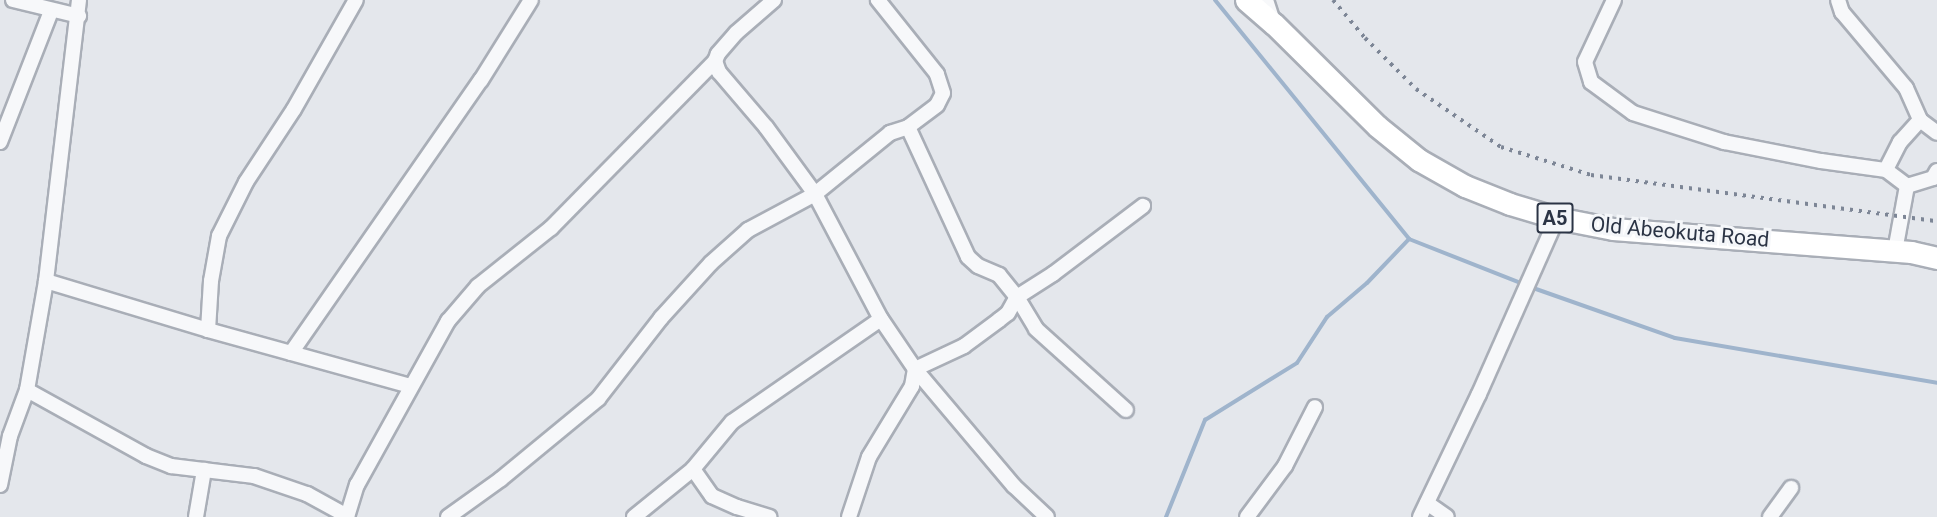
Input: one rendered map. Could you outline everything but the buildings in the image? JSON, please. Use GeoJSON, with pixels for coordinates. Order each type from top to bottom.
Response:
{"type":"FeatureCollection","features":[{"type":"Feature","properties":{"kind":"highway","name":"Old Abeokuta Road"},"geometry":{"type":"LineString","coordinates":[[1246,0],[1274,24],[1377,126],[1419,160],[1465,186],[1510,204],[1557,218],[1613,229],[1895,251],[1937,258]]}},
{"type":"Feature","properties":{"kind":"street"},"geometry":{"type":"LineString","coordinates":[[13,0],[79,16]]}},
{"type":"Feature","properties":{"kind":"street"},"geometry":{"type":"LineString","coordinates":[[0,485],[10,436],[27,390],[46,281],[79,16],[79,0]]}},
{"type":"Feature","properties":{"kind":"street"},"geometry":{"type":"LineString","coordinates":[[208,330],[211,281],[219,236],[246,182],[294,108],[356,0]]}},
{"type":"Feature","properties":{"kind":"street"},"geometry":{"type":"LineString","coordinates":[[291,352],[481,80],[531,0]]}},
{"type":"Feature","properties":{"kind":"street"},"geometry":{"type":"LineString","coordinates":[[27,390],[146,456],[171,466],[254,476],[279,483],[307,494],[347,516],[357,485],[448,321],[478,286],[551,228],[715,61],[736,33],[774,0]]}},
{"type":"Feature","properties":{"kind":"street"},"geometry":{"type":"LineString","coordinates":[[448,517],[501,479],[598,399],[661,318],[711,263],[748,230],[815,194],[890,133],[908,127],[937,105],[943,93],[942,85],[927,61],[878,0]]}},
{"type":"Feature","properties":{"kind":"street"},"geometry":{"type":"LineString","coordinates":[[1266,0],[1274,24]]}},
{"type":"Feature","properties":{"kind":"street"},"geometry":{"type":"LineString","coordinates":[[1614,0],[1586,62],[1591,82],[1633,113],[1724,142],[1821,161],[1886,170],[1907,186]]}},
{"type":"Feature","properties":{"kind":"street"},"geometry":{"type":"LineString","coordinates":[[1838,0],[1842,12],[1906,88],[1920,120],[1937,133]]}},
{"type":"Feature","properties":{"kind":"street"},"geometry":{"type":"LineString","coordinates":[[0,142],[51,11]]}},
{"type":"Feature","properties":{"kind":"street"},"geometry":{"type":"LineString","coordinates":[[715,61],[719,72],[766,127],[815,194],[881,319],[915,369],[1014,486],[1047,517]]}},
{"type":"Feature","properties":{"kind":"street"},"geometry":{"type":"LineString","coordinates":[[1886,170],[1900,142],[1920,120]]}},
{"type":"Feature","properties":{"kind":"street"},"geometry":{"type":"LineString","coordinates":[[908,127],[968,257],[978,266],[999,275],[1017,297],[1036,329],[1126,410]]}},
{"type":"Feature","properties":{"kind":"street"},"geometry":{"type":"LineString","coordinates":[[1907,186],[1936,176]]}},
{"type":"Feature","properties":{"kind":"street"},"geometry":{"type":"LineString","coordinates":[[1895,251],[1907,186]]}},
{"type":"Feature","properties":{"kind":"street"},"geometry":{"type":"LineString","coordinates":[[915,369],[964,346],[1008,313],[1017,297],[1053,274],[1143,206]]}},
{"type":"Feature","properties":{"kind":"street"},"geometry":{"type":"LineString","coordinates":[[1420,517],[1557,218]]}},
{"type":"Feature","properties":{"kind":"street"},"geometry":{"type":"LineString","coordinates":[[46,281],[208,330],[410,386]]}},
{"type":"Feature","properties":{"kind":"street"},"geometry":{"type":"LineString","coordinates":[[634,517],[693,469],[732,422],[881,319]]}},
{"type":"Feature","properties":{"kind":"street"},"geometry":{"type":"LineString","coordinates":[[849,517],[869,457],[912,386],[915,369]]}},
{"type":"Feature","properties":{"kind":"street"},"geometry":{"type":"LineString","coordinates":[[1247,517],[1285,466],[1315,407]]}},
{"type":"Feature","properties":{"kind":"street"},"geometry":{"type":"LineString","coordinates":[[693,469],[712,496],[736,507],[769,517]]}},
{"type":"Feature","properties":{"kind":"street"},"geometry":{"type":"LineString","coordinates":[[196,517],[204,470]]}},
{"type":"Feature","properties":{"kind":"street"},"geometry":{"type":"LineString","coordinates":[[1770,517],[1791,488]]}},
{"type":"Feature","properties":{"kind":"street"},"geometry":{"type":"LineString","coordinates":[[1427,503],[1448,517]]}},
{"type":"Feature","properties":{"kind":"waterway"},"geometry":{"type":"LineString","coordinates":[[1215,0],[1409,239],[1518,282]]}},
{"type":"Feature","properties":{"kind":"waterway"},"geometry":{"type":"LineString","coordinates":[[1166,517],[1205,420],[1297,363],[1327,317],[1367,283],[1409,239]]}},
{"type":"Feature","properties":{"kind":"waterway"},"geometry":{"type":"LineString","coordinates":[[1536,289],[1675,338],[1937,383]]}},
{"type":"Feature","properties":{"kind":"railway"},"geometry":{"type":"LineString","coordinates":[[1333,0],[1365,38],[1416,89],[1501,147],[1591,175],[1937,221]]}}]}
